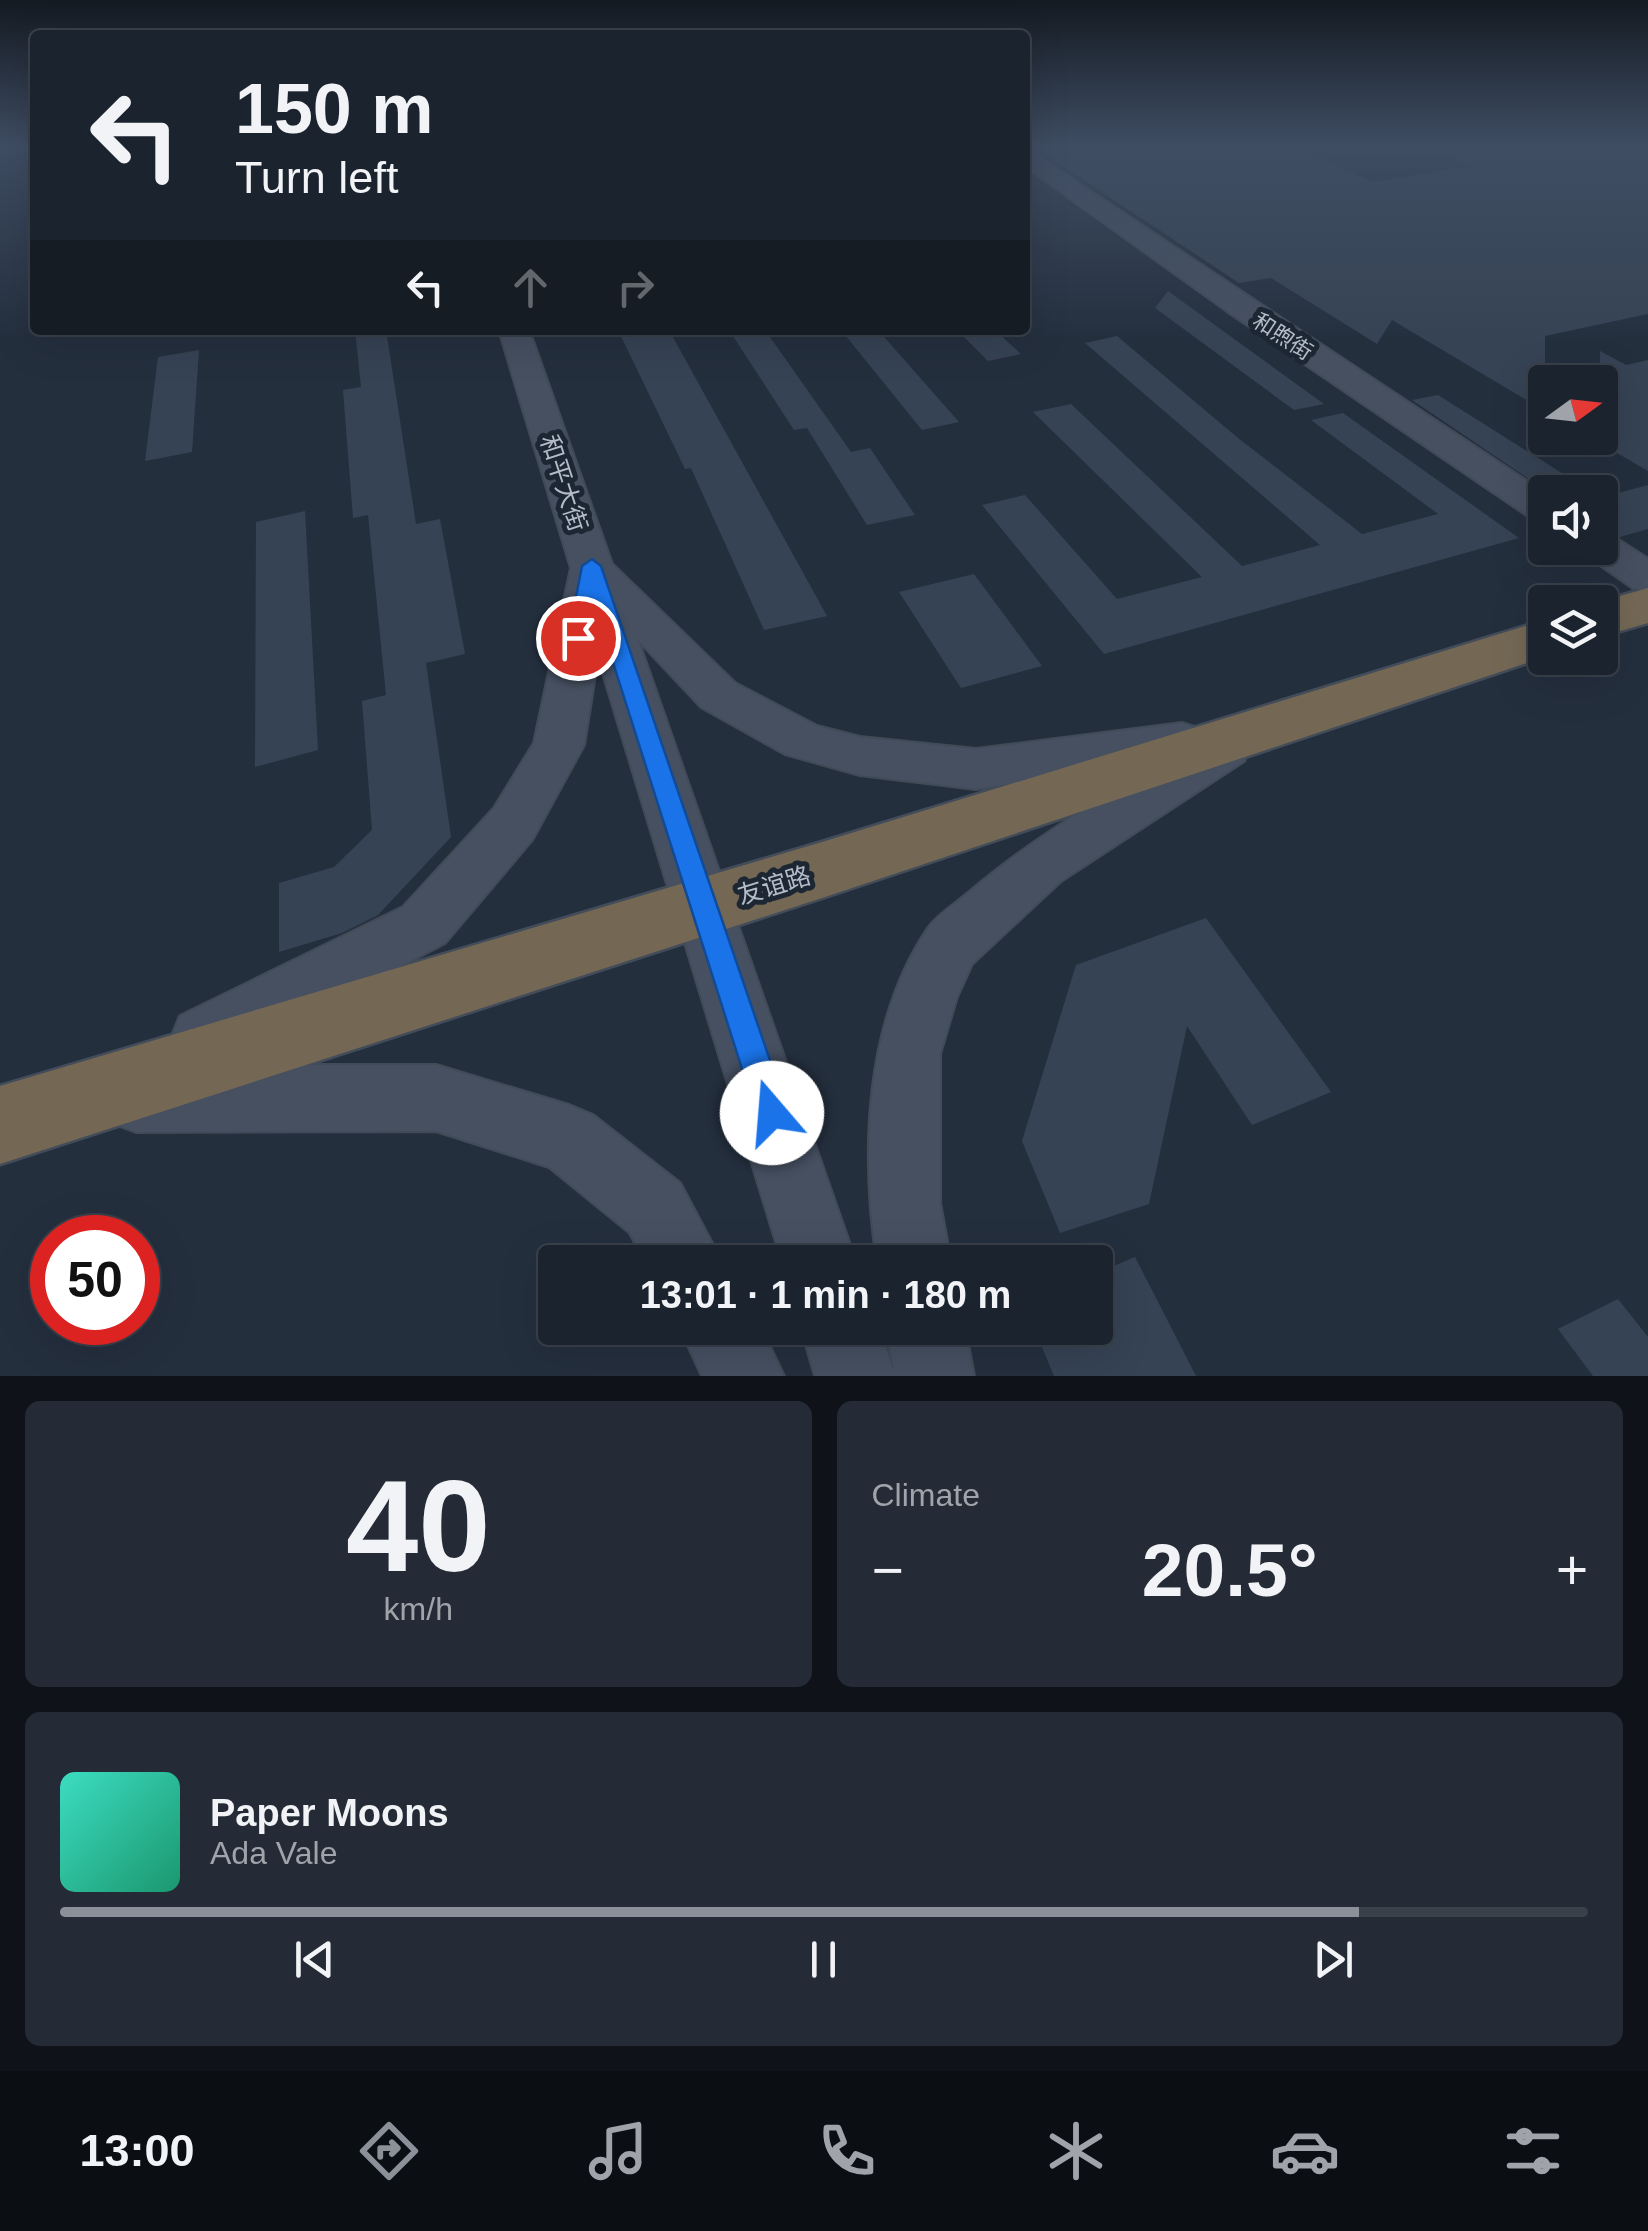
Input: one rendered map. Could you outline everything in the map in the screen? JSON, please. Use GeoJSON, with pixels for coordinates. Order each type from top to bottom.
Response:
{"type":"FeatureCollection","features":[{"type":"Feature","properties":{"kind":"highway"},"geometry":{"type":"LineString","coordinates":[[1618,614],[1648,605]]}},
{"type":"Feature","properties":{"kind":"highway","name":"友谊路"},"geometry":{"type":"LineString","coordinates":[[0,1125],[703,907],[1528,643]]}},
{"type":"Feature","properties":{"kind":"main road","name":"和煦街"},"geometry":{"type":"LineString","coordinates":[[1104,211],[1236,306],[1528,499]]}},
{"type":"Feature","properties":{"kind":"main road","name":"和平大街"},"geometry":{"type":"LineString","coordinates":[[516,335],[813,1245]]}},
{"type":"Feature","properties":{"kind":"main road"},"geometry":{"type":"LineString","coordinates":[[1618,558],[1648,578]]}},
{"type":"Feature","properties":{"kind":"main road"},"geometry":{"type":"LineString","coordinates":[[592,566],[718,695],[803,741],[860,756],[976,770],[1247,734]]}},
{"type":"Feature","properties":{"kind":"main road"},"geometry":{"type":"LineString","coordinates":[[82,1099],[424,925],[513,824],[559,746],[592,566]]}},
{"type":"Feature","properties":{"kind":"main road"},"geometry":{"type":"LineString","coordinates":[[911,1245],[904,1203],[908,1054],[926,996],[950,945],[1041,864],[1247,734]]}},
{"type":"Feature","properties":{"kind":"main road"},"geometry":{"type":"LineString","coordinates":[[82,1099],[436,1098],[568,1139],[655,1208],[675,1245]]}},
{"type":"Feature","properties":{"kind":"main road"},"geometry":{"type":"LineString","coordinates":[[728,1345],[744,1376]]}},
{"type":"Feature","properties":{"kind":"main road"},"geometry":{"type":"LineString","coordinates":[[845,1345],[855,1376]]}},
{"type":"Feature","properties":{"kind":"main road"},"geometry":{"type":"LineString","coordinates":[[929,1345],[934,1376]]}},
{"type":"Feature","properties":{"kind":"building"},"geometry":{"type":"Polygon","coordinates":[[[1131,211],[1648,211],[1648,314],[1545,336],[1545,365],[1528,365],[1528,401],[1392,320],[1377,344],[1271,278],[1239,283],[1131,211]]]}},
{"type":"Feature","properties":{"kind":"building"},"geometry":{"type":"Polygon","coordinates":[[[1168,291],[1324,404],[1294,410],[1155,308],[1168,291]]]}},
{"type":"Feature","properties":{"kind":"building"},"geometry":{"type":"Polygon","coordinates":[[[356,335],[387,335],[416,524],[440,519],[465,654],[426,663],[451,837],[378,915],[342,933],[279,952],[279,883],[334,867],[372,830],[362,701],[386,695],[368,515],[353,518],[343,390],[361,387],[356,335]]]}},
{"type":"Feature","properties":{"kind":"building"},"geometry":{"type":"Polygon","coordinates":[[[620,335],[672,335],[827,616],[764,630],[691,468],[685,469],[620,335]]]}},
{"type":"Feature","properties":{"kind":"building"},"geometry":{"type":"Polygon","coordinates":[[[732,335],[769,335],[851,452],[870,448],[915,515],[867,525],[807,428],[794,430],[732,335]]]}},
{"type":"Feature","properties":{"kind":"building"},"geometry":{"type":"Polygon","coordinates":[[[845,335],[882,335],[959,422],[922,430],[845,335]]]}},
{"type":"Feature","properties":{"kind":"building"},"geometry":{"type":"Polygon","coordinates":[[[962,335],[1000,335],[1021,354],[988,361],[962,335]]]}},
{"type":"Feature","properties":{"kind":"building"},"geometry":{"type":"Polygon","coordinates":[[[1117,336],[1238,438],[1362,534],[1438,514],[1311,420],[1343,413],[1519,538],[1104,654],[982,505],[1025,495],[1117,599],[1202,577],[1033,412],[1071,404],[1242,566],[1320,545],[1085,343],[1117,336]]]}},
{"type":"Feature","properties":{"kind":"building"},"geometry":{"type":"Polygon","coordinates":[[[199,350],[192,452],[145,461],[158,357],[199,350]]]}},
{"type":"Feature","properties":{"kind":"building"},"geometry":{"type":"Polygon","coordinates":[[[1600,351],[1626,365],[1648,360],[1648,471],[1618,454],[1618,365],[1600,365],[1600,351]]]}},
{"type":"Feature","properties":{"kind":"building"},"geometry":{"type":"Polygon","coordinates":[[[1438,395],[1565,475],[1528,475],[1528,478],[1412,400],[1438,395]]]}},
{"type":"Feature","properties":{"kind":"building"},"geometry":{"type":"Polygon","coordinates":[[[1648,485],[1648,529],[1618,536],[1618,493],[1648,485]]]}},
{"type":"Feature","properties":{"kind":"building"},"geometry":{"type":"Polygon","coordinates":[[[305,511],[318,750],[255,767],[256,522],[305,511]]]}},
{"type":"Feature","properties":{"kind":"building"},"geometry":{"type":"Polygon","coordinates":[[[974,574],[1042,666],[961,688],[899,592],[974,574]]]}},
{"type":"Feature","properties":{"kind":"building"},"geometry":{"type":"Polygon","coordinates":[[[1206,918],[1331,1092],[1252,1125],[1187,1026],[1149,1204],[1060,1233],[1022,1141],[1076,965],[1206,918]]]}},
{"type":"Feature","properties":{"kind":"building"},"geometry":{"type":"Polygon","coordinates":[[[1135,1257],[1196,1376],[1054,1376],[1041,1345],[1113,1345],[1113,1266],[1135,1257]]]}},
{"type":"Feature","properties":{"kind":"building"},"geometry":{"type":"Polygon","coordinates":[[[1618,1299],[1648,1337],[1648,1376],[1593,1376],[1558,1329],[1618,1299]]]}},
{"type":"Feature","properties":{"kind":"route"},"geometry":{"type":"LineString","coordinates":[[578,638],[592,566],[772,1113]]}}]}
